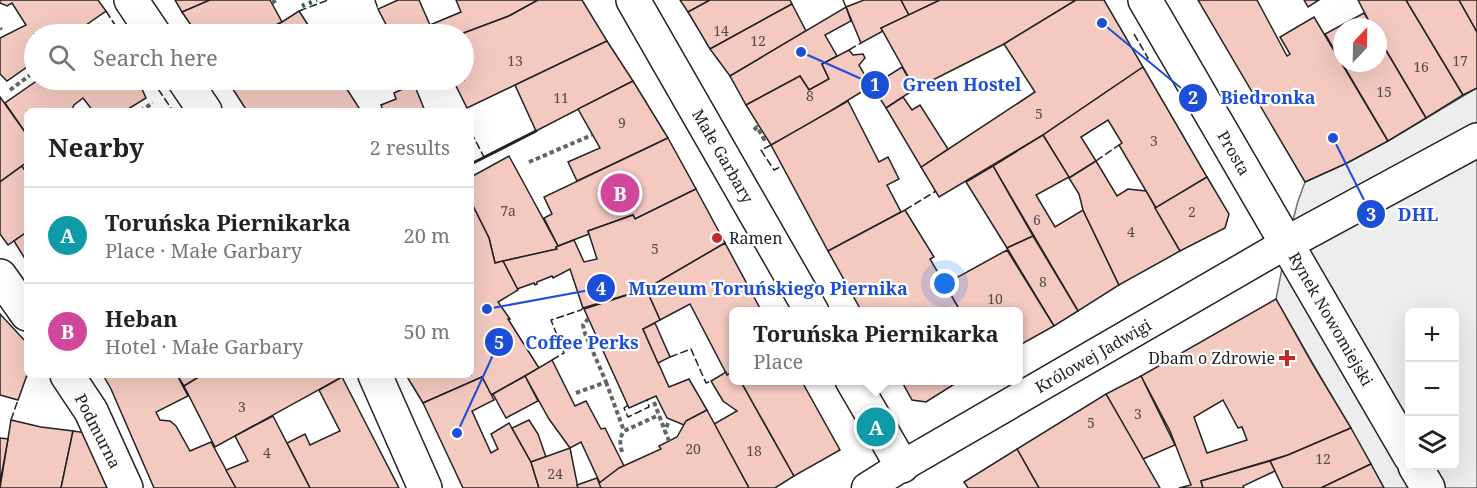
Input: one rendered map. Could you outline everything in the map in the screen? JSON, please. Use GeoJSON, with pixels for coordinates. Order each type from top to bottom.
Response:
{"type":"FeatureCollection","features":[{"type":"Feature","properties":{"kind":"street"},"geometry":{"type":"LineString","coordinates":[[131,0],[147,24]]}},
{"type":"Feature","properties":{"kind":"street","name":"Małe Garbary"},"geometry":{"type":"LineString","coordinates":[[633,0],[809,307]]}},
{"type":"Feature","properties":{"kind":"street","name":"Prosta"},"geometry":{"type":"LineString","coordinates":[[1145,0],[1287,243]]}},
{"type":"Feature","properties":{"kind":"street"},"geometry":{"type":"LineString","coordinates":[[191,90],[204,108]]}},
{"type":"Feature","properties":{"kind":"street","name":"Rynek Nowomiejski"},"geometry":{"type":"LineString","coordinates":[[1405,447],[1287,243],[1477,140]]}},
{"type":"Feature","properties":{"kind":"street","name":"Królowej Jadwigi"},"geometry":{"type":"LineString","coordinates":[[867,488],[1287,243]]}},
{"type":"Feature","properties":{"kind":"street"},"geometry":{"type":"LineString","coordinates":[[0,276],[24,310]]}},
{"type":"Feature","properties":{"kind":"street","name":"Podmurna"},"geometry":{"type":"LineString","coordinates":[[69,378],[91,411],[126,488]]}},
{"type":"Feature","properties":{"kind":"street"},"geometry":{"type":"LineString","coordinates":[[376,378],[424,488]]}},
{"type":"Feature","properties":{"kind":"street"},"geometry":{"type":"LineString","coordinates":[[854,385],[902,466]]}},
{"type":"Feature","properties":{"kind":"street"},"geometry":{"type":"LineString","coordinates":[[1418,470],[1428,488]]}},
{"type":"Feature","properties":{"kind":"path"},"geometry":{"type":"LineString","coordinates":[[10,90],[24,80]]}},
{"type":"Feature","properties":{"kind":"path"},"geometry":{"type":"LineString","coordinates":[[529,162],[592,135]]}},
{"type":"Feature","properties":{"kind":"path"},"geometry":{"type":"LineString","coordinates":[[588,319],[583,325],[584,331],[624,431]]}},
{"type":"Feature","properties":{"kind":"path"},"geometry":{"type":"LineString","coordinates":[[576,393],[606,382]]}},
{"type":"Feature","properties":{"kind":"path"},"geometry":{"type":"LineString","coordinates":[[654,402],[669,441]]}},
{"type":"Feature","properties":{"kind":"path"},"geometry":{"type":"LineString","coordinates":[[622,452],[620,444],[624,431],[659,415]]}},
{"type":"Feature","properties":{"kind":"path"},"geometry":{"type":"LineString","coordinates":[[665,431],[668,423]]}},
{"type":"Feature","properties":{"kind":"shaded area"},"geometry":{"type":"Polygon","coordinates":[[[1477,88],[1477,488],[1384,488],[1276,299],[1287,243],[1305,182],[1347,163],[1477,88]]]}},
{"type":"Feature","properties":{"kind":"building"},"geometry":{"type":"Polygon","coordinates":[[[0,0],[98,0],[106,11],[87,24],[25,24],[12,3],[7,6],[0,3],[0,0]]]}},
{"type":"Feature","properties":{"kind":"building"},"geometry":{"type":"Polygon","coordinates":[[[175,0],[210,0],[182,12],[175,0]]]}},
{"type":"Feature","properties":{"kind":"building"},"geometry":{"type":"Polygon","coordinates":[[[210,0],[270,0],[282,22],[278,24],[190,24],[182,12],[210,0]]]}},
{"type":"Feature","properties":{"kind":"building"},"geometry":{"type":"Polygon","coordinates":[[[398,0],[419,0],[430,24],[386,24],[378,9],[398,0]]]}},
{"type":"Feature","properties":{"kind":"building"},"geometry":{"type":"Polygon","coordinates":[[[456,0],[538,0],[509,16],[474,29],[474,24],[432,24],[461,12],[456,0]]]}},
{"type":"Feature","properties":{"kind":"building"},"geometry":{"type":"Polygon","coordinates":[[[538,0],[582,0],[607,41],[467,108],[458,90],[474,90],[474,29],[509,16],[538,0]]]}},
{"type":"Feature","properties":{"kind":"building"},"geometry":{"type":"Polygon","coordinates":[[[680,0],[710,0],[688,12],[680,0]]]}},
{"type":"Feature","properties":{"kind":"building"},"geometry":{"type":"Polygon","coordinates":[[[710,0],[790,0],[792,4],[710,49],[688,12],[710,0]]]}},
{"type":"Feature","properties":{"kind":"building"},"geometry":{"type":"Polygon","coordinates":[[[864,0],[901,0],[909,15],[881,28],[883,31],[861,43],[846,7],[864,0]]]}},
{"type":"Feature","properties":{"kind":"building"},"geometry":{"type":"Polygon","coordinates":[[[901,0],[940,0],[909,15],[901,0]]]}},
{"type":"Feature","properties":{"kind":"building"},"geometry":{"type":"Polygon","coordinates":[[[940,0],[1076,0],[1004,44],[915,89],[881,28],[940,0]]]}},
{"type":"Feature","properties":{"kind":"building"},"geometry":{"type":"Polygon","coordinates":[[[1076,0],[1104,0],[1143,67],[1043,135],[939,197],[921,167],[1035,92],[1004,44],[1076,0]]]}},
{"type":"Feature","properties":{"kind":"building"},"geometry":{"type":"Polygon","coordinates":[[[1198,0],[1257,0],[1287,56],[1290,54],[1280,37],[1314,17],[1333,49],[1333,72],[1347,72],[1388,141],[1305,182],[1198,0]]]}},
{"type":"Feature","properties":{"kind":"building"},"geometry":{"type":"Polygon","coordinates":[[[1304,0],[1319,0],[1308,7],[1304,0]]]}},
{"type":"Feature","properties":{"kind":"building"},"geometry":{"type":"Polygon","coordinates":[[[1358,0],[1406,0],[1463,95],[1426,118],[1387,52],[1387,18],[1367,18],[1358,0]]]}},
{"type":"Feature","properties":{"kind":"building"},"geometry":{"type":"Polygon","coordinates":[[[1406,0],[1459,0],[1477,32],[1477,88],[1463,95],[1406,0]]]}},
{"type":"Feature","properties":{"kind":"building"},"geometry":{"type":"Polygon","coordinates":[[[1459,0],[1477,0],[1477,32],[1459,0]]]}},
{"type":"Feature","properties":{"kind":"building"},"geometry":{"type":"Polygon","coordinates":[[[792,4],[806,31],[730,76],[710,49],[792,4]]]}},
{"type":"Feature","properties":{"kind":"building"},"geometry":{"type":"Polygon","coordinates":[[[846,7],[851,21],[825,35],[837,56],[822,64],[829,79],[809,90],[800,76],[746,105],[730,76],[846,7]]]}},
{"type":"Feature","properties":{"kind":"building"},"geometry":{"type":"Polygon","coordinates":[[[299,11],[307,24],[278,24],[299,11]]]}},
{"type":"Feature","properties":{"kind":"building"},"geometry":{"type":"Polygon","coordinates":[[[1364,13],[1367,18],[1355,18],[1364,13]]]}},
{"type":"Feature","properties":{"kind":"building"},"geometry":{"type":"Polygon","coordinates":[[[24,26],[24,69],[7,81],[0,74],[0,38],[24,26]]]}},
{"type":"Feature","properties":{"kind":"building"},"geometry":{"type":"Polygon","coordinates":[[[1333,30],[1333,48],[1325,34],[1333,30]]]}},
{"type":"Feature","properties":{"kind":"building"},"geometry":{"type":"Polygon","coordinates":[[[607,41],[633,81],[536,131],[515,85],[607,41]]]}},
{"type":"Feature","properties":{"kind":"building"},"geometry":{"type":"Polygon","coordinates":[[[849,50],[853,55],[863,54],[865,58],[859,65],[871,86],[771,145],[746,105],[800,76],[809,90],[829,79],[822,64],[849,50]]]}},
{"type":"Feature","properties":{"kind":"building"},"geometry":{"type":"Polygon","coordinates":[[[1387,52],[1426,118],[1388,141],[1347,72],[1387,72],[1387,52]]]}},
{"type":"Feature","properties":{"kind":"building"},"geometry":{"type":"Polygon","coordinates":[[[902,67],[915,89],[886,108],[872,86],[902,67]]]}},
{"type":"Feature","properties":{"kind":"building"},"geometry":{"type":"Polygon","coordinates":[[[1143,67],[1207,177],[1156,208],[1119,145],[1122,143],[1108,120],[1081,137],[1096,161],[1069,178],[1043,135],[1143,67]]]}},
{"type":"Feature","properties":{"kind":"building"},"geometry":{"type":"Polygon","coordinates":[[[633,81],[668,138],[577,181],[568,162],[600,148],[578,109],[633,81]]]}},
{"type":"Feature","properties":{"kind":"building"},"geometry":{"type":"Polygon","coordinates":[[[24,90],[142,90],[146,98],[130,108],[91,108],[83,98],[72,108],[24,108],[24,131],[5,103],[24,90]]]}},
{"type":"Feature","properties":{"kind":"building"},"geometry":{"type":"Polygon","coordinates":[[[233,90],[347,90],[359,108],[245,108],[233,90]]]}},
{"type":"Feature","properties":{"kind":"building"},"geometry":{"type":"Polygon","coordinates":[[[401,90],[416,90],[424,108],[382,108],[381,105],[396,99],[394,93],[401,90]]]}},
{"type":"Feature","properties":{"kind":"building"},"geometry":{"type":"Polygon","coordinates":[[[0,97],[24,131],[24,164],[0,182],[0,97]]]}},
{"type":"Feature","properties":{"kind":"building"},"geometry":{"type":"Polygon","coordinates":[[[903,97],[912,110],[920,105],[948,149],[921,167],[886,108],[903,97]]]}},
{"type":"Feature","properties":{"kind":"building"},"geometry":{"type":"Polygon","coordinates":[[[848,101],[879,162],[888,157],[899,179],[887,185],[901,212],[828,251],[771,145],[848,101]]]}},
{"type":"Feature","properties":{"kind":"building"},"geometry":{"type":"Polygon","coordinates":[[[1043,135],[1069,177],[1036,195],[1055,227],[1083,210],[1119,285],[1078,311],[993,166],[1043,135]]]}},
{"type":"Feature","properties":{"kind":"building"},"geometry":{"type":"Polygon","coordinates":[[[668,138],[696,189],[635,219],[633,215],[588,231],[589,234],[558,246],[544,218],[552,214],[544,197],[668,138]]]}},
{"type":"Feature","properties":{"kind":"building"},"geometry":{"type":"Polygon","coordinates":[[[509,156],[558,246],[557,249],[495,263],[489,238],[474,208],[474,175],[509,156]]]}},
{"type":"Feature","properties":{"kind":"building"},"geometry":{"type":"Polygon","coordinates":[[[1096,161],[1117,196],[1128,189],[1146,191],[1180,251],[1119,285],[1083,210],[1079,194],[1069,178],[1096,161]]]}},
{"type":"Feature","properties":{"kind":"building"},"geometry":{"type":"Polygon","coordinates":[[[22,166],[24,169],[24,234],[8,245],[0,234],[0,182],[22,166]]]}},
{"type":"Feature","properties":{"kind":"building"},"geometry":{"type":"Polygon","coordinates":[[[993,166],[1033,236],[1007,248],[966,182],[993,166]]]}},
{"type":"Feature","properties":{"kind":"building"},"geometry":{"type":"Polygon","coordinates":[[[1207,177],[1229,214],[1225,228],[1180,251],[1155,208],[1207,177]]]}},
{"type":"Feature","properties":{"kind":"building"},"geometry":{"type":"Polygon","coordinates":[[[696,189],[725,243],[646,289],[583,308],[570,269],[553,278],[552,276],[537,282],[535,285],[534,283],[517,289],[503,261],[557,249],[556,247],[574,240],[584,262],[597,259],[588,231],[633,215],[635,219],[696,189]]]}},
{"type":"Feature","properties":{"kind":"building"},"geometry":{"type":"Polygon","coordinates":[[[474,208],[489,238],[495,263],[503,261],[518,290],[498,302],[539,368],[491,395],[482,377],[423,403],[408,378],[474,378],[474,208]]]}},
{"type":"Feature","properties":{"kind":"building"},"geometry":{"type":"Polygon","coordinates":[[[905,210],[934,257],[930,259],[958,307],[859,307],[828,251],[905,210]]]}},
{"type":"Feature","properties":{"kind":"building"},"geometry":{"type":"Polygon","coordinates":[[[24,234],[24,257],[14,241],[24,234]]]}},
{"type":"Feature","properties":{"kind":"building"},"geometry":{"type":"Polygon","coordinates":[[[1033,236],[1078,311],[1054,326],[1007,248],[1033,236]]]}},
{"type":"Feature","properties":{"kind":"building"},"geometry":{"type":"Polygon","coordinates":[[[725,243],[759,307],[729,307],[729,374],[727,375],[690,304],[660,320],[646,289],[725,243]]]}},
{"type":"Feature","properties":{"kind":"building"},"geometry":{"type":"Polygon","coordinates":[[[1007,250],[1054,326],[1023,343],[1023,307],[958,307],[945,284],[1007,250]]]}},
{"type":"Feature","properties":{"kind":"building"},"geometry":{"type":"Polygon","coordinates":[[[646,289],[660,320],[643,329],[669,387],[689,379],[707,410],[686,421],[684,425],[667,418],[656,396],[629,408],[584,309],[646,289]]]}},
{"type":"Feature","properties":{"kind":"building"},"geometry":{"type":"Polygon","coordinates":[[[1276,299],[1351,428],[1288,455],[1201,481],[1203,488],[1179,488],[1191,485],[1170,431],[1141,376],[1276,299]],[[1223,400],[1194,417],[1207,453],[1247,440],[1242,427],[1238,428],[1223,400]]]}},
{"type":"Feature","properties":{"kind":"building"},"geometry":{"type":"Polygon","coordinates":[[[0,314],[24,340],[24,378],[26,378],[18,400],[0,395],[0,314]]]}},
{"type":"Feature","properties":{"kind":"building"},"geometry":{"type":"Polygon","coordinates":[[[655,323],[670,357],[658,363],[643,329],[655,323]]]}},
{"type":"Feature","properties":{"kind":"building"},"geometry":{"type":"Polygon","coordinates":[[[552,360],[575,406],[586,401],[601,429],[605,428],[624,466],[600,483],[581,442],[570,448],[549,419],[525,376],[552,360]]]}},
{"type":"Feature","properties":{"kind":"building"},"geometry":{"type":"Polygon","coordinates":[[[726,372],[727,375],[729,374],[729,385],[743,385],[794,476],[775,488],[749,488],[714,424],[737,411],[723,401],[711,381],[726,372]]]}},
{"type":"Feature","properties":{"kind":"building"},"geometry":{"type":"Polygon","coordinates":[[[525,376],[538,401],[506,418],[493,394],[525,376]]]}},
{"type":"Feature","properties":{"kind":"building"},"geometry":{"type":"Polygon","coordinates":[[[1141,376],[1175,445],[1143,459],[1106,394],[1141,376]]]}},
{"type":"Feature","properties":{"kind":"building"},"geometry":{"type":"Polygon","coordinates":[[[482,377],[494,400],[472,411],[491,453],[498,449],[491,434],[509,423],[531,462],[539,488],[463,488],[423,403],[482,377]]]}},
{"type":"Feature","properties":{"kind":"building"},"geometry":{"type":"Polygon","coordinates":[[[105,378],[179,378],[188,396],[156,412],[160,420],[170,421],[176,426],[190,451],[211,442],[236,488],[154,488],[105,378]]]}},
{"type":"Feature","properties":{"kind":"building"},"geometry":{"type":"Polygon","coordinates":[[[179,378],[197,378],[184,386],[179,378]]]}},
{"type":"Feature","properties":{"kind":"building"},"geometry":{"type":"Polygon","coordinates":[[[197,378],[340,378],[215,447],[184,386],[197,378]]]}},
{"type":"Feature","properties":{"kind":"building"},"geometry":{"type":"Polygon","coordinates":[[[343,378],[399,488],[310,488],[287,443],[305,434],[310,445],[340,431],[319,390],[343,378]]]}},
{"type":"Feature","properties":{"kind":"building"},"geometry":{"type":"Polygon","coordinates":[[[743,385],[804,385],[840,450],[794,476],[743,385]]]}},
{"type":"Feature","properties":{"kind":"building"},"geometry":{"type":"Polygon","coordinates":[[[904,385],[953,385],[926,402],[912,400],[904,385]]]}},
{"type":"Feature","properties":{"kind":"building"},"geometry":{"type":"Polygon","coordinates":[[[1106,394],[1160,488],[1039,488],[1017,449],[1106,394]]]}},
{"type":"Feature","properties":{"kind":"building"},"geometry":{"type":"Polygon","coordinates":[[[707,410],[749,488],[601,488],[598,484],[619,468],[661,449],[659,446],[677,437],[686,421],[707,410]]]}},
{"type":"Feature","properties":{"kind":"building"},"geometry":{"type":"Polygon","coordinates":[[[273,416],[310,488],[236,488],[226,470],[248,461],[235,436],[273,416]]]}},
{"type":"Feature","properties":{"kind":"building"},"geometry":{"type":"Polygon","coordinates":[[[11,420],[73,431],[61,488],[0,488],[11,420]]]}},
{"type":"Feature","properties":{"kind":"building"},"geometry":{"type":"Polygon","coordinates":[[[529,420],[538,434],[546,457],[531,462],[512,428],[529,420]]]}},
{"type":"Feature","properties":{"kind":"building"},"geometry":{"type":"Polygon","coordinates":[[[1351,428],[1371,464],[1321,488],[1283,488],[1270,461],[1351,428]]]}},
{"type":"Feature","properties":{"kind":"building"},"geometry":{"type":"Polygon","coordinates":[[[73,431],[94,434],[116,488],[61,488],[73,431]]]}},
{"type":"Feature","properties":{"kind":"building"},"geometry":{"type":"Polygon","coordinates":[[[0,438],[8,439],[0,483],[0,438]]]}},
{"type":"Feature","properties":{"kind":"building"},"geometry":{"type":"Polygon","coordinates":[[[570,448],[578,488],[539,488],[531,462],[570,448]]]}},
{"type":"Feature","properties":{"kind":"building"},"geometry":{"type":"Polygon","coordinates":[[[1017,449],[1039,488],[968,488],[964,482],[1017,449]]]}},
{"type":"Feature","properties":{"kind":"building"},"geometry":{"type":"Polygon","coordinates":[[[1270,461],[1275,471],[1243,486],[1244,488],[1203,488],[1201,481],[1270,461]]]}},
{"type":"Feature","properties":{"kind":"building"},"geometry":{"type":"Polygon","coordinates":[[[1371,464],[1384,488],[1321,488],[1371,464]]]}},
{"type":"Feature","properties":{"kind":"building"},"geometry":{"type":"Polygon","coordinates":[[[597,478],[601,488],[578,488],[577,485],[597,478]]]}},
{"type":"Feature","properties":{"kind":"hedge"},"geometry":{"type":"LineString","coordinates":[[302,6],[317,0]]}},
{"type":"Feature","properties":{"kind":"fence"},"geometry":{"type":"LineString","coordinates":[[299,11],[328,0]]}},
{"type":"Feature","properties":{"kind":"fence"},"geometry":{"type":"LineString","coordinates":[[375,0],[378,9]]}},
{"type":"Feature","properties":{"kind":"fence"},"geometry":{"type":"LineString","coordinates":[[843,0],[846,7]]}},
{"type":"Feature","properties":{"kind":"fence"},"geometry":{"type":"LineString","coordinates":[[106,11],[114,24]]}},
{"type":"Feature","properties":{"kind":"fence"},"geometry":{"type":"LineString","coordinates":[[1134,34],[1148,58],[1145,60]]}},
{"type":"Feature","properties":{"kind":"fence"},"geometry":{"type":"LineString","coordinates":[[849,50],[861,43]]}},
{"type":"Feature","properties":{"kind":"fence"},"geometry":{"type":"LineString","coordinates":[[159,90],[171,108]]}},
{"type":"Feature","properties":{"kind":"fence"},"geometry":{"type":"LineString","coordinates":[[474,138],[484,157]]}},
{"type":"Feature","properties":{"kind":"fence"},"geometry":{"type":"LineString","coordinates":[[771,145],[761,150],[774,170],[782,166]]}},
{"type":"Feature","properties":{"kind":"fence"},"geometry":{"type":"LineString","coordinates":[[1096,161],[1119,145]]}},
{"type":"Feature","properties":{"kind":"fence"},"geometry":{"type":"LineString","coordinates":[[905,210],[936,191]]}},
{"type":"Feature","properties":{"kind":"fence"},"geometry":{"type":"LineString","coordinates":[[552,360],[564,353],[551,320],[583,308]]}},
{"type":"Feature","properties":{"kind":"fence"},"geometry":{"type":"LineString","coordinates":[[670,357],[691,349],[706,383],[711,381]]}},
{"type":"Feature","properties":{"kind":"fence"},"geometry":{"type":"LineString","coordinates":[[628,405],[624,408],[628,417],[649,407],[647,399]]}},
{"type":"Feature","properties":{"kind":"fence"},"geometry":{"type":"LineString","coordinates":[[11,420],[18,400]]}},
{"type":"Feature","properties":{"kind":"wall"},"geometry":{"type":"LineString","coordinates":[[474,162],[536,131]]}},
{"type":"Feature","properties":{"kind":"place","name":"Biedronka"},"geometry":{"type":"Point","coordinates":[1102,23]}},
{"type":"Feature","properties":{"kind":"place","name":"Green Hostel"},"geometry":{"type":"Point","coordinates":[801,52]}},
{"type":"Feature","properties":{"kind":"place","name":"DHL"},"geometry":{"type":"Point","coordinates":[1333,138]}},
{"type":"Feature","properties":{"kind":"place","name":"Heban"},"geometry":{"type":"Point","coordinates":[620,193]}},
{"type":"Feature","properties":{"kind":"place","name":"Ramen"},"geometry":{"type":"Point","coordinates":[717,238]}},
{"type":"Feature","properties":{"kind":"place","name":"Muzeum Toruńskiego Piernika"},"geometry":{"type":"Point","coordinates":[487,309]}},
{"type":"Feature","properties":{"kind":"place","name":"Dbam o Zdrowie"},"geometry":{"type":"Point","coordinates":[1287,358]}},
{"type":"Feature","properties":{"kind":"place","name":"Toruńska Piernikarka"},"geometry":{"type":"Point","coordinates":[876,427]}},
{"type":"Feature","properties":{"kind":"place","name":"Coffee Perks"},"geometry":{"type":"Point","coordinates":[457,433]}}]}
